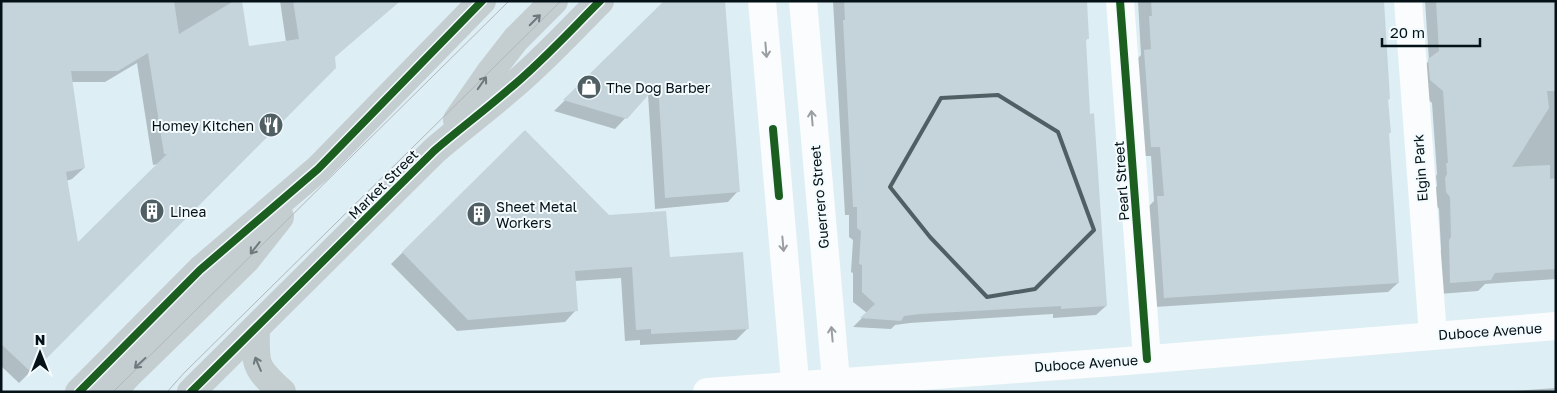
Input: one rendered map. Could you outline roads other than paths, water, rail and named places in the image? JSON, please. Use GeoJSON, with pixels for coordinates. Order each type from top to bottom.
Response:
{"type":"FeatureCollection","features":[{"type":"Feature","properties":{"kind":"main road"},"geometry":{"type":"LineString","coordinates":[[80,392],[200,270],[318,169],[482,1]]}},
{"type":"Feature","properties":{"kind":"main road","name":"Market Street"},"geometry":{"type":"LineString","coordinates":[[434,152],[511,46],[554,1]]}},
{"type":"Feature","properties":{"kind":"main road","name":"Market Street"},"geometry":{"type":"LineString","coordinates":[[191,392],[434,152],[509,90],[600,1]]}},
{"type":"Feature","properties":{"kind":"main road"},"geometry":{"type":"LineString","coordinates":[[762,1],[795,389]]}},
{"type":"Feature","properties":{"kind":"main road","name":"Guerrero Street"},"geometry":{"type":"LineString","coordinates":[[803,1],[836,387]]}},
{"type":"Feature","properties":{"kind":"main road","name":"Pearl Street"},"geometry":{"type":"LineString","coordinates":[[1120,1],[1147,359]]}},
{"type":"Feature","properties":{"kind":"main road","name":"Elgin Park"},"geometry":{"type":"LineString","coordinates":[[1408,1],[1433,335]]}},
{"type":"Feature","properties":{"kind":"main road"},"geometry":{"type":"LineString","coordinates":[[112,392],[246,260],[318,169]]}},
{"type":"Feature","properties":{"kind":"main road","name":"Duboce Avenue"},"geometry":{"type":"LineString","coordinates":[[706,392],[836,387],[1147,359],[1556,326]]}},
{"type":"Feature","properties":{"kind":"main road"},"geometry":{"type":"LineString","coordinates":[[256,328],[255,356],[260,370],[282,392]]}},
{"type":"Feature","properties":{"kind":"tram line"},"geometry":{"type":"LineString","coordinates":[[113,392],[509,1]]}},
{"type":"Feature","properties":{"kind":"tram line"},"geometry":{"type":"LineString","coordinates":[[167,392],[184,373],[561,1]]}},
{"type":"Feature","properties":{"kind":"place","name":"The Dog Barber"},"geometry":{"type":"Point","coordinates":[589,87]}},
{"type":"Feature","properties":{"kind":"place","name":"Homey Kitchen"},"geometry":{"type":"Point","coordinates":[271,125]}},
{"type":"Feature","properties":{"kind":"place","name":"Linea"},"geometry":{"type":"Point","coordinates":[152,211]}},
{"type":"Feature","properties":{"kind":"place","name":"Sheet Metal Workers"},"geometry":{"type":"Point","coordinates":[479,214]}}]}
